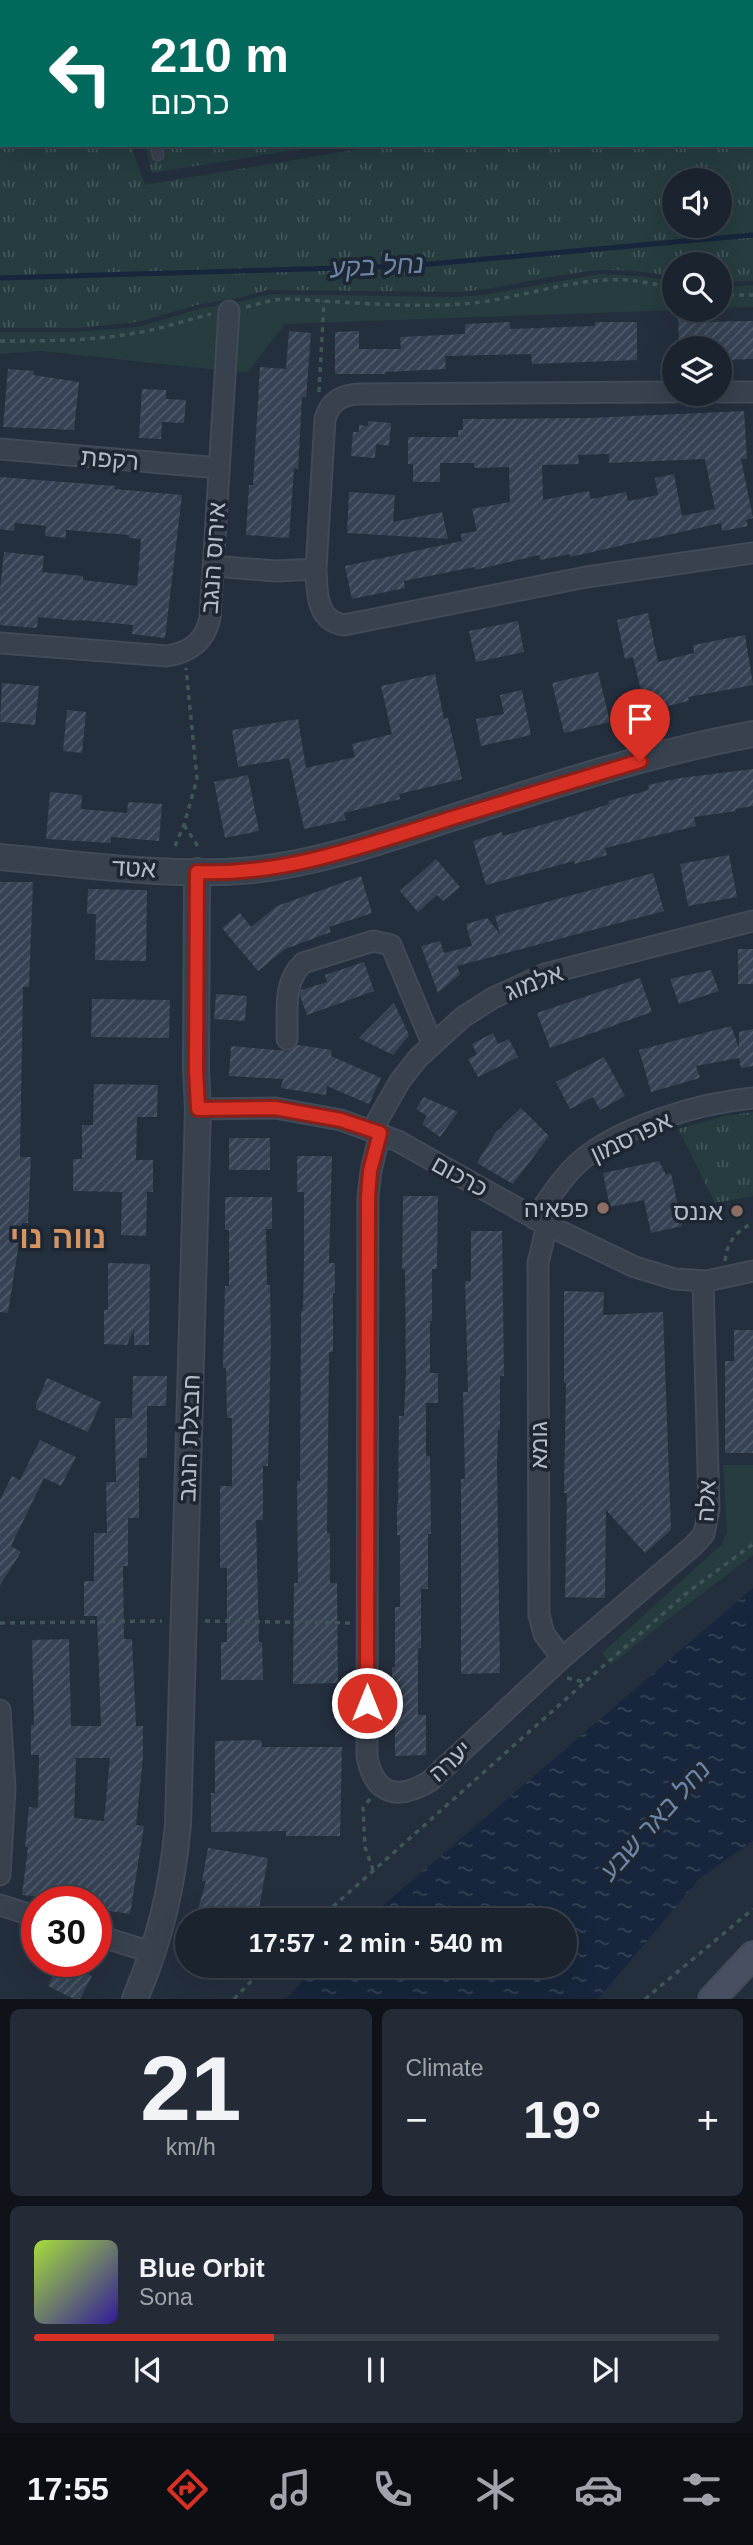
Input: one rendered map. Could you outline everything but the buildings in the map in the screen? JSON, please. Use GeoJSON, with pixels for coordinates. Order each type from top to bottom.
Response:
{"type":"FeatureCollection","features":[{"type":"Feature","properties":{"kind":"main road"},"geometry":{"type":"LineString","coordinates":[[712,1999],[753,1955]]}},
{"type":"Feature","properties":{"kind":"street","name":"אירוס הנגב"},"geometry":{"type":"LineString","coordinates":[[185,652],[197,644],[208,625],[229,311]]}},
{"type":"Feature","properties":{"kind":"street"},"geometry":{"type":"LineString","coordinates":[[662,392],[355,394],[340,398],[329,408],[324,426],[316,569],[318,596],[325,617],[336,624],[353,625],[586,577],[753,553]]}},
{"type":"Feature","properties":{"kind":"street"},"geometry":{"type":"LineString","coordinates":[[732,392],[753,392]]}},
{"type":"Feature","properties":{"kind":"street","name":"רקפת"},"geometry":{"type":"LineString","coordinates":[[0,449],[219,468]]}},
{"type":"Feature","properties":{"kind":"street"},"geometry":{"type":"LineString","coordinates":[[213,566],[276,571],[316,569]]}},
{"type":"Feature","properties":{"kind":"street"},"geometry":{"type":"LineString","coordinates":[[0,643],[157,656],[185,652]]}},
{"type":"Feature","properties":{"kind":"street","name":"אטד"},"geometry":{"type":"LineString","coordinates":[[0,857],[198,860],[253,870],[372,844],[640,761],[753,734]]}},
{"type":"Feature","properties":{"kind":"street","name":"חבצלת הנגב"},"geometry":{"type":"LineString","coordinates":[[135,1999],[154,1953],[165,1916],[178,1825],[198,1109],[198,860]]}},
{"type":"Feature","properties":{"kind":"street","name":"אלמוג"},"geometry":{"type":"LineString","coordinates":[[376,1132],[400,1081],[432,1043],[463,1017],[494,998],[545,974],[753,921]]}},
{"type":"Feature","properties":{"kind":"street"},"geometry":{"type":"LineString","coordinates":[[287,1040],[288,989],[295,971],[303,963],[373,941],[391,945],[432,1043]]}},
{"type":"Feature","properties":{"kind":"street","name":"אפרסמון"},"geometry":{"type":"LineString","coordinates":[[541,1222],[569,1173],[596,1148],[648,1124],[753,1098]]}},
{"type":"Feature","properties":{"kind":"street","name":"כרכום"},"geometry":{"type":"LineString","coordinates":[[198,1109],[275,1108],[341,1120],[376,1132],[541,1222],[635,1267],[675,1279],[703,1281],[753,1272]]}},
{"type":"Feature","properties":{"kind":"street"},"geometry":{"type":"LineString","coordinates":[[376,1132],[368,1197],[367,1756],[370,1772],[380,1787]]}},
{"type":"Feature","properties":{"kind":"street","name":"גומא"},"geometry":{"type":"LineString","coordinates":[[541,1222],[538,1263],[539,1615],[544,1634],[562,1658]]}},
{"type":"Feature","properties":{"kind":"street","name":"אלה"},"geometry":{"type":"LineString","coordinates":[[562,1658],[704,1534],[709,1509],[703,1281]]}},
{"type":"Feature","properties":{"kind":"street","name":"יערה"},"geometry":{"type":"LineString","coordinates":[[380,1787],[404,1793],[430,1781],[562,1658]]}},
{"type":"Feature","properties":{"kind":"street"},"geometry":{"type":"LineString","coordinates":[[0,1710],[5,1788],[0,1875]]}},
{"type":"Feature","properties":{"kind":"street"},"geometry":{"type":"LineString","coordinates":[[0,1905],[21,1912]]}},
{"type":"Feature","properties":{"kind":"street"},"geometry":{"type":"LineString","coordinates":[[112,1940],[154,1953]]}},
{"type":"Feature","properties":{"kind":"path"},"geometry":{"type":"LineString","coordinates":[[0,341],[51,342],[116,336],[273,300],[457,304],[496,300],[577,284],[612,281],[662,287]]}},
{"type":"Feature","properties":{"kind":"path"},"geometry":{"type":"LineString","coordinates":[[732,295],[753,295]]}},
{"type":"Feature","properties":{"kind":"path"},"geometry":{"type":"LineString","coordinates":[[324,300],[319,397],[329,408]]}},
{"type":"Feature","properties":{"kind":"path"},"geometry":{"type":"LineString","coordinates":[[176,846],[197,779],[185,652]]}},
{"type":"Feature","properties":{"kind":"path"},"geometry":{"type":"LineString","coordinates":[[184,825],[198,860]]}},
{"type":"Feature","properties":{"kind":"path"},"geometry":{"type":"LineString","coordinates":[[726,1278],[725,1259],[729,1242],[742,1228],[753,1223]]}},
{"type":"Feature","properties":{"kind":"path"},"geometry":{"type":"LineString","coordinates":[[331,1908],[688,1591],[753,1544]]}},
{"type":"Feature","properties":{"kind":"path"},"geometry":{"type":"LineString","coordinates":[[546,1673],[585,1682]]}},
{"type":"Feature","properties":{"kind":"path"},"geometry":{"type":"LineString","coordinates":[[373,1871],[365,1847],[363,1808],[380,1787]]}},
{"type":"Feature","properties":{"kind":"path"},"geometry":{"type":"LineString","coordinates":[[645,1999],[753,1909]]}},
{"type":"Feature","properties":{"kind":"path"},"geometry":{"type":"LineString","coordinates":[[234,1999],[254,1978]]}},
{"type":"Feature","properties":{"kind":"green space"},"geometry":{"type":"Polygon","coordinates":[[[132,147],[145,185],[371,147],[753,147],[753,281],[732,282],[732,252],[662,252],[662,275],[593,271],[458,292],[268,290],[201,304],[137,322],[75,328],[0,328],[0,148],[132,147]]]}},
{"type":"Feature","properties":{"kind":"green space"},"geometry":{"type":"Polygon","coordinates":[[[146,147],[313,147],[152,173],[146,147]]]}},
{"type":"Feature","properties":{"kind":"green space"},"geometry":{"type":"Polygon","coordinates":[[[600,274],[662,279],[662,311],[285,324],[247,373],[40,351],[0,354],[0,332],[75,332],[138,327],[202,308],[269,294],[458,297],[600,274]]]}},
{"type":"Feature","properties":{"kind":"green space"},"geometry":{"type":"Polygon","coordinates":[[[753,285],[753,307],[732,308],[732,286],[753,285]]]}},
{"type":"Feature","properties":{"kind":"green space"},"geometry":{"type":"Polygon","coordinates":[[[753,1112],[753,1196],[715,1203],[678,1129],[725,1116],[753,1112]]]}},
{"type":"Feature","properties":{"kind":"green space"},"geometry":{"type":"Polygon","coordinates":[[[723,1465],[753,1465],[753,1555],[611,1665],[602,1653],[721,1545],[727,1532],[723,1465]]]}},
{"type":"Feature","properties":{"kind":"water","name":"נחל באר שבע"},"geometry":{"type":"Polygon","coordinates":[[[753,1588],[753,1841],[700,1878],[598,1999],[286,1999],[306,1978],[577,1978],[577,1908],[380,1908],[753,1588]]]}},
{"type":"Feature","properties":{"kind":"waterway","name":"נחל בקע"},"geometry":{"type":"LineString","coordinates":[[0,278],[408,266],[753,235]]}},
{"type":"Feature","properties":{"kind":"place","name":"פפאיה"},"geometry":{"type":"Point","coordinates":[603,1208]}},
{"type":"Feature","properties":{"kind":"place","name":"אננס"},"geometry":{"type":"Point","coordinates":[737,1211]}},
{"type":"Feature","properties":{"kind":"district","name":"נווה נוי"},"geometry":{"type":"Point","coordinates":[58,1237]}},
{"type":"Feature","properties":{"kind":"route"},"geometry":{"type":"LineString","coordinates":[[367,1703],[368,1197],[370,1171],[380,1133],[341,1120],[275,1108],[198,1109],[197,872],[253,870],[326,856],[640,761]]}}]}
